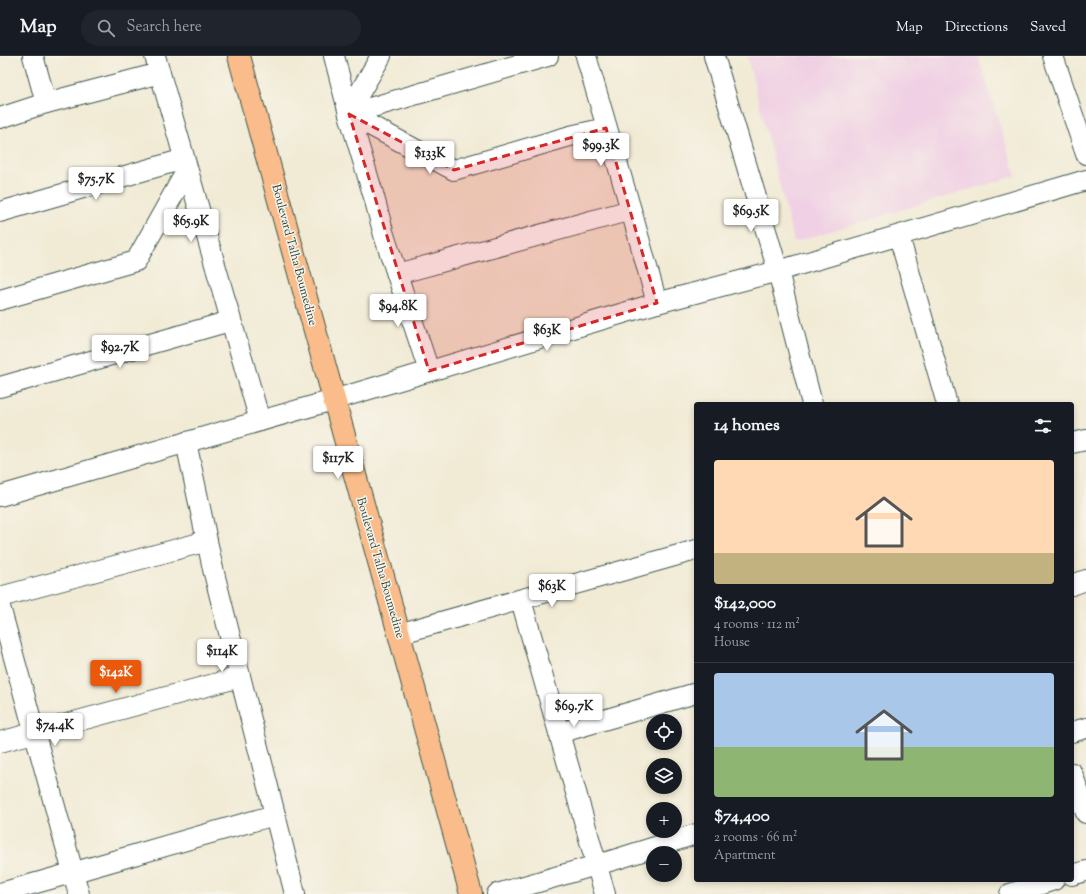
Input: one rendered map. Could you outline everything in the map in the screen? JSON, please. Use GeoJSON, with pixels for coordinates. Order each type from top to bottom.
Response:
{"type":"FeatureCollection","features":[{"type":"Feature","properties":{"kind":"main road","name":"Boulevard Talha Boumedine"},"geometry":{"type":"LineString","coordinates":[[239,56],[470,894]]}},
{"type":"Feature","properties":{"kind":"street"},"geometry":{"type":"LineString","coordinates":[[33,56],[46,104]]}},
{"type":"Feature","properties":{"kind":"street"},"geometry":{"type":"LineString","coordinates":[[334,56],[384,235],[429,371]]}},
{"type":"Feature","properties":{"kind":"street"},"geometry":{"type":"LineString","coordinates":[[349,114],[356,99],[382,56]]}},
{"type":"Feature","properties":{"kind":"street"},"geometry":{"type":"LineString","coordinates":[[349,114],[548,56]]}},
{"type":"Feature","properties":{"kind":"street"},"geometry":{"type":"LineString","coordinates":[[586,56],[657,303]]}},
{"type":"Feature","properties":{"kind":"street"},"geometry":{"type":"LineString","coordinates":[[714,56],[778,271],[811,402]]}},
{"type":"Feature","properties":{"kind":"street"},"geometry":{"type":"LineString","coordinates":[[1053,56],[1086,154]]}},
{"type":"Feature","properties":{"kind":"street"},"geometry":{"type":"LineString","coordinates":[[0,118],[46,104],[157,65],[260,421]]}},
{"type":"Feature","properties":{"kind":"street"},"geometry":{"type":"LineString","coordinates":[[349,114],[454,170],[570,136],[606,128]]}},
{"type":"Feature","properties":{"kind":"street"},"geometry":{"type":"LineString","coordinates":[[0,212],[185,164]]}},
{"type":"Feature","properties":{"kind":"street"},"geometry":{"type":"LineString","coordinates":[[0,300],[136,261],[185,164]]}},
{"type":"Feature","properties":{"kind":"street"},"geometry":{"type":"LineString","coordinates":[[0,496],[333,400],[657,303],[778,271],[1086,180]]}},
{"type":"Feature","properties":{"kind":"street"},"geometry":{"type":"LineString","coordinates":[[397,274],[631,210]]}},
{"type":"Feature","properties":{"kind":"street"},"geometry":{"type":"LineString","coordinates":[[899,236],[946,402]]}},
{"type":"Feature","properties":{"kind":"street"},"geometry":{"type":"LineString","coordinates":[[0,387],[230,321]]}},
{"type":"Feature","properties":{"kind":"street"},"geometry":{"type":"LineString","coordinates":[[1074,443],[1086,440]]}},
{"type":"Feature","properties":{"kind":"street"},"geometry":{"type":"LineString","coordinates":[[186,442],[207,541],[295,894]]}},
{"type":"Feature","properties":{"kind":"street"},"geometry":{"type":"LineString","coordinates":[[0,597],[207,541]]}},
{"type":"Feature","properties":{"kind":"street"},"geometry":{"type":"LineString","coordinates":[[398,634],[694,551]]}},
{"type":"Feature","properties":{"kind":"street"},"geometry":{"type":"LineString","coordinates":[[1074,584],[1086,580]]}},
{"type":"Feature","properties":{"kind":"street"},"geometry":{"type":"LineString","coordinates":[[520,600],[598,865],[605,894]]}},
{"type":"Feature","properties":{"kind":"street"},"geometry":{"type":"LineString","coordinates":[[0,607],[79,894]]}},
{"type":"Feature","properties":{"kind":"street"},"geometry":{"type":"LineString","coordinates":[[0,742],[240,677]]}},
{"type":"Feature","properties":{"kind":"street"},"geometry":{"type":"LineString","coordinates":[[559,733],[694,694]]}},
{"type":"Feature","properties":{"kind":"street"},"geometry":{"type":"LineString","coordinates":[[1074,731],[1086,728]]}},
{"type":"Feature","properties":{"kind":"street"},"geometry":{"type":"LineString","coordinates":[[1074,779],[1086,813]]}},
{"type":"Feature","properties":{"kind":"street"},"geometry":{"type":"LineString","coordinates":[[0,892],[73,873],[275,815]]}},
{"type":"Feature","properties":{"kind":"street"},"geometry":{"type":"LineString","coordinates":[[497,894],[598,865],[694,835]]}},
{"type":"Feature","properties":{"kind":"street"},"geometry":{"type":"LineString","coordinates":[[1074,874],[1086,870]]}},
{"type":"Feature","properties":{"kind":"street"},"geometry":{"type":"LineString","coordinates":[[1010,894],[1048,882]]}},
{"type":"Feature","properties":{"kind":"highlighted area"},"geometry":{"type":"Polygon","coordinates":[[[349,114],[454,170],[606,128],[657,303],[429,371],[349,114]]]}},
{"type":"Feature","properties":{"kind":"shaded area"},"geometry":{"type":"Polygon","coordinates":[[[747,56],[978,56],[1016,176],[794,242],[747,56]]]}}]}
